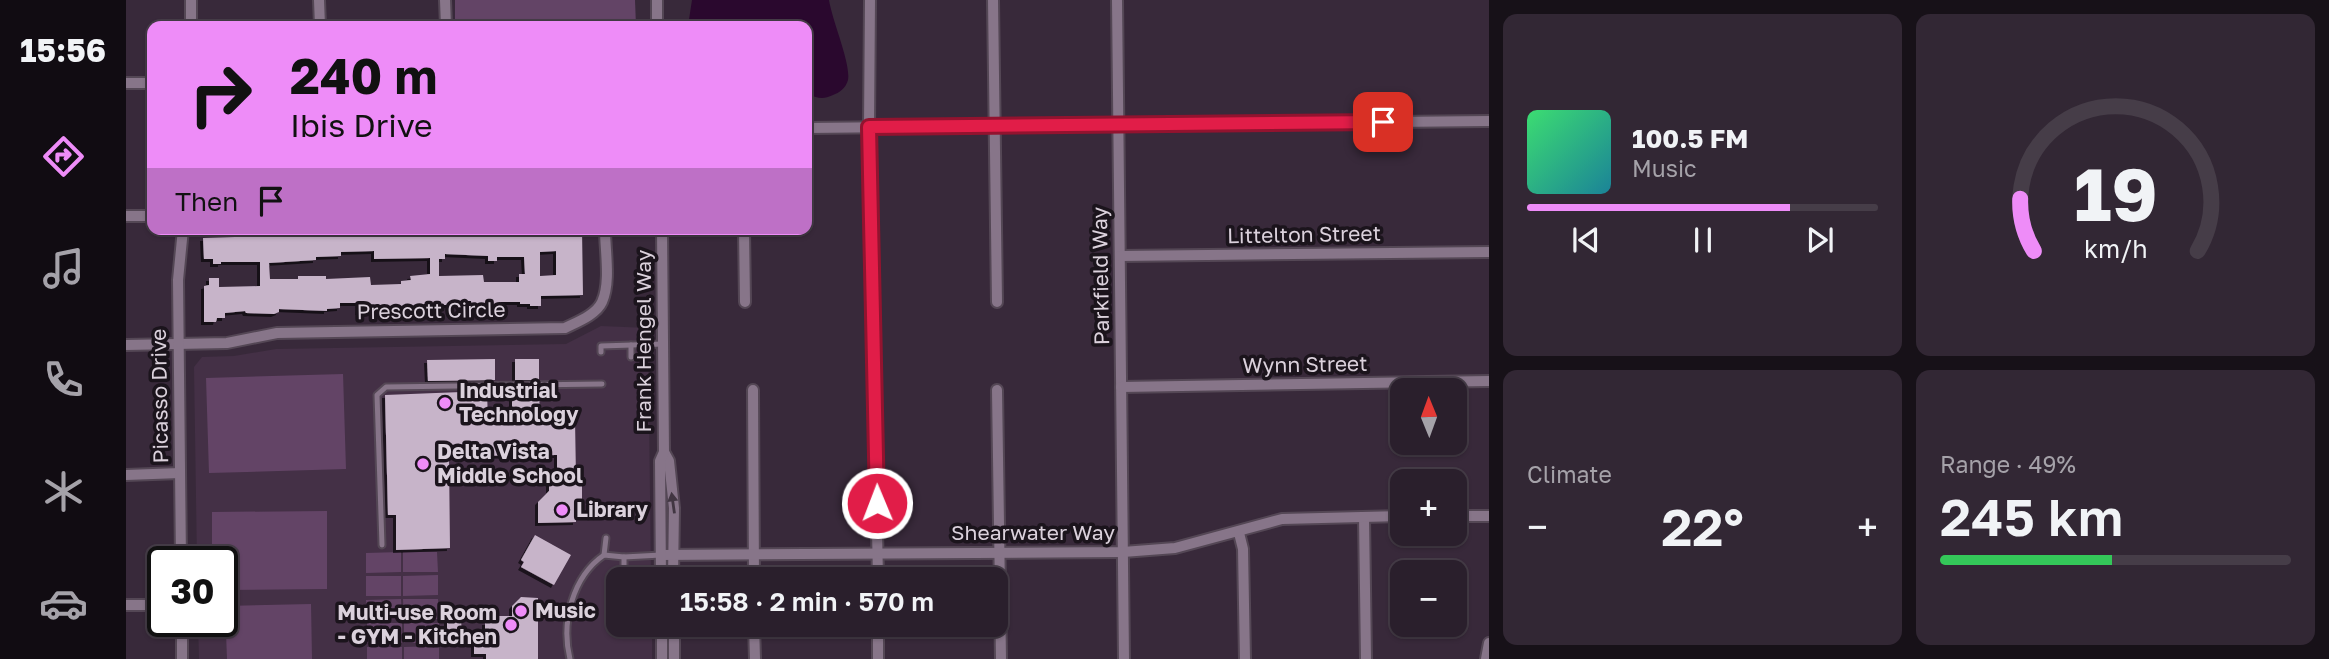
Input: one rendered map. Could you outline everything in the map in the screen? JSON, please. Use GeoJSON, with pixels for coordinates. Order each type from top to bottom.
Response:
{"type":"FeatureCollection","features":[{"type":"Feature","properties":{"kind":"street"},"geometry":{"type":"LineString","coordinates":[[191,0],[191,21]]}},
{"type":"Feature","properties":{"kind":"street"},"geometry":{"type":"LineString","coordinates":[[320,0],[320,21]]}},
{"type":"Feature","properties":{"kind":"street"},"geometry":{"type":"LineString","coordinates":[[445,0],[446,21]]}},
{"type":"Feature","properties":{"kind":"street"},"geometry":{"type":"LineString","coordinates":[[657,0],[657,21]]}},
{"type":"Feature","properties":{"kind":"street"},"geometry":{"type":"LineString","coordinates":[[870,0],[869,127],[878,567]]}},
{"type":"Feature","properties":{"kind":"street"},"geometry":{"type":"LineString","coordinates":[[993,0],[997,302]]}},
{"type":"Feature","properties":{"kind":"street","name":"Parkfield Way"},"geometry":{"type":"LineString","coordinates":[[1117,0],[1124,659]]}},
{"type":"Feature","properties":{"kind":"street"},"geometry":{"type":"LineString","coordinates":[[126,83],[147,83]]}},
{"type":"Feature","properties":{"kind":"street"},"geometry":{"type":"LineString","coordinates":[[812,128],[1489,121]]}},
{"type":"Feature","properties":{"kind":"street"},"geometry":{"type":"LineString","coordinates":[[126,216],[147,216]]}},
{"type":"Feature","properties":{"kind":"street","name":"Picasso Drive"},"geometry":{"type":"LineString","coordinates":[[181,546],[178,280],[182,235]]}},
{"type":"Feature","properties":{"kind":"street","name":"Prescott Circle"},"geometry":{"type":"LineString","coordinates":[[179,344],[228,343],[277,333],[565,328],[585,318],[601,304],[606,283],[605,235]]}},
{"type":"Feature","properties":{"kind":"street","name":"Frank Hengel Way"},"geometry":{"type":"LineString","coordinates":[[661,567],[660,461],[664,452],[662,235]]}},
{"type":"Feature","properties":{"kind":"street"},"geometry":{"type":"LineString","coordinates":[[744,235],[745,302]]}},
{"type":"Feature","properties":{"kind":"street","name":"Littelton Street"},"geometry":{"type":"LineString","coordinates":[[1120,256],[1489,252]]}},
{"type":"Feature","properties":{"kind":"street"},"geometry":{"type":"LineString","coordinates":[[126,345],[179,344]]}},
{"type":"Feature","properties":{"kind":"street","name":"Wynn Street"},"geometry":{"type":"LineString","coordinates":[[1121,387],[1489,382]]}},
{"type":"Feature","properties":{"kind":"street"},"geometry":{"type":"LineString","coordinates":[[753,390],[754,567]]}},
{"type":"Feature","properties":{"kind":"street"},"geometry":{"type":"LineString","coordinates":[[997,390],[1001,659]]}},
{"type":"Feature","properties":{"kind":"street","name":"Frank Hengel Way"},"geometry":{"type":"LineString","coordinates":[[664,452],[669,461],[674,508],[676,535],[673,567]]}},
{"type":"Feature","properties":{"kind":"street"},"geometry":{"type":"LineString","coordinates":[[126,475],[180,474]]}},
{"type":"Feature","properties":{"kind":"street","name":"Shearwater Way"},"geometry":{"type":"LineString","coordinates":[[661,555],[1123,552],[1175,548],[1239,533],[1282,519],[1390,516]]}},
{"type":"Feature","properties":{"kind":"street"},"geometry":{"type":"LineString","coordinates":[[1467,516],[1489,516]]}},
{"type":"Feature","properties":{"kind":"street"},"geometry":{"type":"LineString","coordinates":[[1364,517],[1366,659]]}},
{"type":"Feature","properties":{"kind":"street"},"geometry":{"type":"LineString","coordinates":[[1239,533],[1243,549],[1245,659]]}},
{"type":"Feature","properties":{"kind":"street"},"geometry":{"type":"LineString","coordinates":[[126,605],[147,605]]}},
{"type":"Feature","properties":{"kind":"street"},"geometry":{"type":"LineString","coordinates":[[182,637],[182,659]]}},
{"type":"Feature","properties":{"kind":"street"},"geometry":{"type":"LineString","coordinates":[[662,637],[662,659]]}},
{"type":"Feature","properties":{"kind":"street"},"geometry":{"type":"LineString","coordinates":[[674,637],[674,659]]}},
{"type":"Feature","properties":{"kind":"street"},"geometry":{"type":"LineString","coordinates":[[754,637],[755,659]]}},
{"type":"Feature","properties":{"kind":"street"},"geometry":{"type":"LineString","coordinates":[[878,637],[878,659]]}},
{"type":"Feature","properties":{"kind":"street"},"geometry":{"type":"LineString","coordinates":[[1486,659],[1489,643]]}},
{"type":"Feature","properties":{"kind":"lane"},"geometry":{"type":"LineString","coordinates":[[601,352],[601,346],[663,344]]}},
{"type":"Feature","properties":{"kind":"lane"},"geometry":{"type":"LineString","coordinates":[[631,345],[631,357]]}},
{"type":"Feature","properties":{"kind":"lane"},"geometry":{"type":"LineString","coordinates":[[382,545],[377,395],[386,387],[602,384]]}},
{"type":"Feature","properties":{"kind":"lane"},"geometry":{"type":"LineString","coordinates":[[570,659],[567,628],[574,595],[586,572],[604,555],[606,538]]}},
{"type":"Feature","properties":{"kind":"lane"},"geometry":{"type":"LineString","coordinates":[[604,555],[661,555]]}},
{"type":"Feature","properties":{"kind":"lane"},"geometry":{"type":"LineString","coordinates":[[624,557],[624,567]]}},
{"type":"Feature","properties":{"kind":"shaded area"},"geometry":{"type":"Polygon","coordinates":[[[455,0],[635,0],[636,21],[455,21],[455,0]]]}},
{"type":"Feature","properties":{"kind":"shaded area"},"geometry":{"type":"Polygon","coordinates":[[[692,0],[829,0],[847,64],[848,80],[838,93],[826,98],[812,96],[812,21],[689,21],[692,0]]]}},
{"type":"Feature","properties":{"kind":"shaded area","name":"Delta Vista Middle School"},"geometry":{"type":"Polygon","coordinates":[[[601,326],[648,328],[651,567],[606,567],[606,637],[652,637],[652,659],[199,659],[198,637],[238,637],[238,546],[197,546],[194,367],[202,357],[234,356],[276,349],[566,344],[601,326]]]}},
{"type":"Feature","properties":{"kind":"shaded area"},"geometry":{"type":"Polygon","coordinates":[[[343,374],[346,469],[209,473],[206,378],[343,374]]]}},
{"type":"Feature","properties":{"kind":"shaded area"},"geometry":{"type":"Polygon","coordinates":[[[327,511],[327,589],[238,590],[238,546],[212,546],[212,512],[327,511]]]}},
{"type":"Feature","properties":{"kind":"shaded area"},"geometry":{"type":"Polygon","coordinates":[[[401,552],[401,572],[366,573],[366,553],[401,552]]]}},
{"type":"Feature","properties":{"kind":"shaded area"},"geometry":{"type":"Polygon","coordinates":[[[403,552],[437,552],[438,572],[403,572],[403,552]]]}},
{"type":"Feature","properties":{"kind":"shaded area"},"geometry":{"type":"Polygon","coordinates":[[[438,575],[438,595],[403,596],[403,576],[438,575]]]}},
{"type":"Feature","properties":{"kind":"shaded area"},"geometry":{"type":"Polygon","coordinates":[[[366,576],[401,576],[401,596],[366,596],[366,576]]]}},
{"type":"Feature","properties":{"kind":"shaded area"},"geometry":{"type":"Polygon","coordinates":[[[401,599],[402,619],[367,620],[366,600],[401,599]]]}},
{"type":"Feature","properties":{"kind":"shaded area"},"geometry":{"type":"Polygon","coordinates":[[[403,599],[438,599],[439,619],[404,619],[403,599]]]}},
{"type":"Feature","properties":{"kind":"shaded area"},"geometry":{"type":"Polygon","coordinates":[[[311,604],[312,659],[227,659],[226,637],[238,637],[238,606],[311,604]]]}},
{"type":"Feature","properties":{"kind":"shaded area"},"geometry":{"type":"Polygon","coordinates":[[[367,623],[402,623],[402,643],[367,643],[367,623]]]}},
{"type":"Feature","properties":{"kind":"shaded area"},"geometry":{"type":"Polygon","coordinates":[[[404,623],[439,623],[439,643],[404,643],[404,623]]]}},
{"type":"Feature","properties":{"kind":"shaded area"},"geometry":{"type":"Polygon","coordinates":[[[439,646],[439,659],[404,659],[404,647],[439,646]]]}},
{"type":"Feature","properties":{"kind":"shaded area"},"geometry":{"type":"Polygon","coordinates":[[[367,647],[402,647],[402,659],[367,659],[367,647]]]}},
{"type":"Feature","properties":{"kind":"building"},"geometry":{"type":"Polygon","coordinates":[[[582,235],[583,295],[541,296],[541,306],[500,302],[501,307],[486,307],[484,310],[472,310],[471,301],[453,301],[453,305],[444,305],[444,309],[413,310],[401,306],[373,308],[370,312],[358,312],[359,303],[340,303],[340,308],[327,311],[279,309],[279,312],[274,314],[245,311],[225,313],[225,318],[217,318],[216,322],[204,322],[204,286],[209,285],[209,278],[219,278],[219,287],[260,286],[260,262],[213,264],[213,259],[204,259],[203,238],[582,235]],[[374,251],[341,252],[341,256],[316,257],[316,260],[269,263],[270,279],[298,279],[298,276],[326,276],[326,279],[370,277],[371,285],[401,284],[401,281],[411,280],[410,276],[430,274],[430,258],[374,259],[374,251]],[[556,251],[540,252],[540,276],[556,275],[556,251]],[[445,254],[445,259],[439,259],[439,276],[483,275],[484,282],[519,282],[519,274],[525,274],[524,257],[497,257],[497,261],[488,261],[488,256],[445,254]]]}},
{"type":"Feature","properties":{"kind":"building"},"geometry":{"type":"Polygon","coordinates":[[[495,359],[495,380],[428,381],[427,360],[495,359]]]}},
{"type":"Feature","properties":{"kind":"building"},"geometry":{"type":"Polygon","coordinates":[[[515,359],[539,359],[539,380],[515,380],[515,359]]]}},
{"type":"Feature","properties":{"kind":"building"},"geometry":{"type":"Polygon","coordinates":[[[515,390],[539,390],[540,420],[575,420],[576,477],[582,477],[582,517],[576,517],[576,522],[538,523],[538,502],[549,491],[549,481],[557,473],[557,455],[449,456],[450,548],[396,550],[396,515],[388,515],[385,395],[487,391],[488,422],[512,422],[512,393],[515,393],[515,390]]]}},
{"type":"Feature","properties":{"kind":"building"},"geometry":{"type":"Polygon","coordinates":[[[535,535],[571,555],[554,585],[521,567],[524,562],[521,560],[535,535]]]}},
{"type":"Feature","properties":{"kind":"building","name":"Multi-use Room - GYM - Kitchen"},"geometry":{"type":"Polygon","coordinates":[[[521,597],[538,598],[538,659],[486,659],[486,654],[474,654],[474,638],[485,638],[485,622],[495,622],[495,616],[512,616],[512,606],[521,597]]]}},
{"type":"Feature","properties":{"kind":"building"},"geometry":{"type":"Polygon","coordinates":[[[447,617],[461,617],[462,638],[447,638],[447,617]]]}},
{"type":"Feature","properties":{"kind":"place","name":"Industrial Technology"},"geometry":{"type":"Point","coordinates":[445,403]}},
{"type":"Feature","properties":{"kind":"place","name":"Delta Vista Middle School"},"geometry":{"type":"Point","coordinates":[423,464]}},
{"type":"Feature","properties":{"kind":"place","name":"Library"},"geometry":{"type":"Point","coordinates":[562,510]}},
{"type":"Feature","properties":{"kind":"place","name":"Music"},"geometry":{"type":"Point","coordinates":[521,611]}},
{"type":"Feature","properties":{"kind":"place","name":"Multi-use Room - GYM - Kitchen"},"geometry":{"type":"Point","coordinates":[511,625]}},
{"type":"Feature","properties":{"kind":"route"},"geometry":{"type":"LineString","coordinates":[[877,503],[869,127],[1383,122]]}}]}
